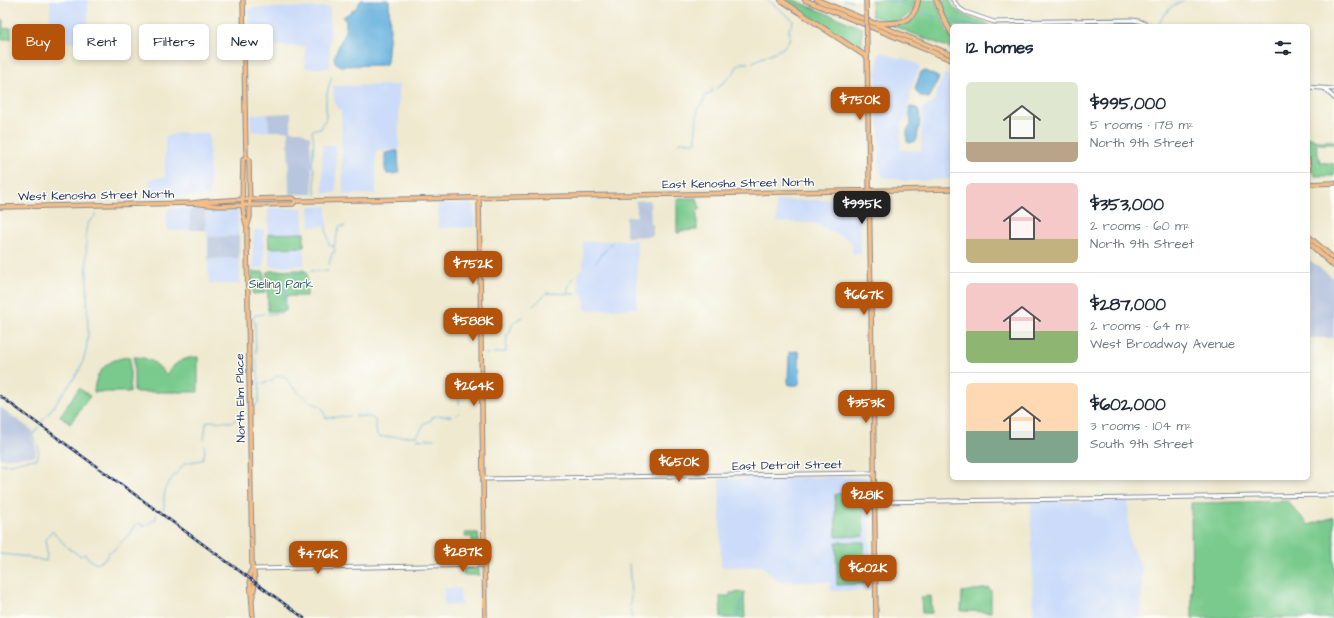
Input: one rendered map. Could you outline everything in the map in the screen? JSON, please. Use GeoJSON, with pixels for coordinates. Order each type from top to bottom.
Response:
{"type":"FeatureCollection","features":[{"type":"Feature","properties":{"kind":"highway"},"geometry":{"type":"LineString","coordinates":[[781,0],[867,57]]}},
{"type":"Feature","properties":{"kind":"highway"},"geometry":{"type":"LineString","coordinates":[[805,0],[950,59]]}},
{"type":"Feature","properties":{"kind":"highway"},"geometry":{"type":"LineString","coordinates":[[817,0],[950,54]]}},
{"type":"Feature","properties":{"kind":"highway"},"geometry":{"type":"LineString","coordinates":[[873,23],[895,24],[905,20],[912,16],[918,0]]}},
{"type":"Feature","properties":{"kind":"highway"},"geometry":{"type":"LineString","coordinates":[[936,0],[950,30]]}},
{"type":"Feature","properties":{"kind":"highway"},"geometry":{"type":"LineString","coordinates":[[1310,238],[1334,259]]}},
{"type":"Feature","properties":{"kind":"highway"},"geometry":{"type":"LineString","coordinates":[[1310,244],[1334,266]]}},
{"type":"Feature","properties":{"kind":"main road","name":"North Elm Place"},"geometry":{"type":"LineString","coordinates":[[243,0],[246,156],[249,161],[250,199],[250,217],[247,227],[252,568],[250,578],[253,618]]}},
{"type":"Feature","properties":{"kind":"main road"},"geometry":{"type":"LineString","coordinates":[[866,0],[876,618]]}},
{"type":"Feature","properties":{"kind":"main road","name":"North Elm Place"},"geometry":{"type":"LineString","coordinates":[[246,156],[243,160],[243,205],[244,218],[247,227]]}},
{"type":"Feature","properties":{"kind":"main road"},"geometry":{"type":"LineString","coordinates":[[1310,183],[1334,183]]}},
{"type":"Feature","properties":{"kind":"main road","name":"East Kenosha Street North"},"geometry":{"type":"LineString","coordinates":[[479,198],[950,189]]}},
{"type":"Feature","properties":{"kind":"main road","name":"West Kenosha Street North"},"geometry":{"type":"LineString","coordinates":[[0,207],[193,203],[243,199],[293,198],[296,201]]}},
{"type":"Feature","properties":{"kind":"main road"},"geometry":{"type":"LineString","coordinates":[[479,198],[486,618]]}},
{"type":"Feature","properties":{"kind":"main road","name":"West Kenosha Street North"},"geometry":{"type":"LineString","coordinates":[[193,203],[219,206],[293,204],[296,201],[479,198]]}},
{"type":"Feature","properties":{"kind":"street"},"geometry":{"type":"LineString","coordinates":[[953,0],[965,12],[994,22],[1132,20],[1146,24]]}},
{"type":"Feature","properties":{"kind":"street"},"geometry":{"type":"LineString","coordinates":[[1310,87],[1334,89]]}},
{"type":"Feature","properties":{"kind":"street"},"geometry":{"type":"LineString","coordinates":[[1325,89],[1334,98]]}},
{"type":"Feature","properties":{"kind":"street","name":"East Detroit Street"},"geometry":{"type":"LineString","coordinates":[[483,479],[874,473]]}},
{"type":"Feature","properties":{"kind":"street"},"geometry":{"type":"LineString","coordinates":[[874,502],[1334,495]]}},
{"type":"Feature","properties":{"kind":"street"},"geometry":{"type":"LineString","coordinates":[[252,568],[485,565]]}},
{"type":"Feature","properties":{"kind":"shaded area"},"geometry":{"type":"Polygon","coordinates":[[[50,0],[88,0],[88,24],[73,24],[73,42],[65,43],[65,24],[50,24],[50,0]]]}},
{"type":"Feature","properties":{"kind":"shaded area"},"geometry":{"type":"Polygon","coordinates":[[[330,7],[330,68],[305,68],[305,46],[273,47],[273,24],[249,24],[249,8],[330,7]]]}},
{"type":"Feature","properties":{"kind":"shaded area"},"geometry":{"type":"Polygon","coordinates":[[[882,52],[900,59],[902,58],[917,64],[920,67],[910,92],[907,120],[901,122],[900,150],[921,151],[922,108],[933,103],[944,74],[950,76],[950,179],[905,181],[895,178],[885,178],[879,172],[879,129],[877,120],[876,76],[879,53],[882,52]]]}},
{"type":"Feature","properties":{"kind":"shaded area"},"geometry":{"type":"Polygon","coordinates":[[[399,85],[399,150],[376,150],[376,194],[343,195],[341,111],[334,103],[333,86],[399,85]]]}},
{"type":"Feature","properties":{"kind":"shaded area"},"geometry":{"type":"Polygon","coordinates":[[[291,113],[291,131],[301,131],[310,137],[313,194],[289,194],[288,131],[269,131],[268,114],[291,113]]]}},
{"type":"Feature","properties":{"kind":"shaded area"},"geometry":{"type":"Polygon","coordinates":[[[268,114],[269,131],[251,132],[251,115],[268,114]]]}},
{"type":"Feature","properties":{"kind":"shaded area"},"geometry":{"type":"Polygon","coordinates":[[[178,133],[209,133],[210,196],[150,198],[149,179],[165,177],[165,137],[178,133]]]}},
{"type":"Feature","properties":{"kind":"shaded area"},"geometry":{"type":"Polygon","coordinates":[[[322,145],[336,145],[336,193],[323,193],[322,145]]]}},
{"type":"Feature","properties":{"kind":"shaded area"},"geometry":{"type":"Polygon","coordinates":[[[860,199],[861,254],[852,254],[852,244],[849,240],[815,223],[777,222],[776,201],[860,199]]]}},
{"type":"Feature","properties":{"kind":"shaded area"},"geometry":{"type":"Polygon","coordinates":[[[650,200],[653,236],[626,237],[626,217],[637,216],[636,201],[650,200]]]}},
{"type":"Feature","properties":{"kind":"shaded area"},"geometry":{"type":"Polygon","coordinates":[[[438,204],[472,204],[474,208],[475,227],[438,228],[438,204]]]}},
{"type":"Feature","properties":{"kind":"shaded area"},"geometry":{"type":"Polygon","coordinates":[[[327,206],[327,226],[310,227],[309,207],[327,206]]]}},
{"type":"Feature","properties":{"kind":"shaded area"},"geometry":{"type":"Polygon","coordinates":[[[190,208],[190,230],[167,231],[167,209],[190,208]]]}},
{"type":"Feature","properties":{"kind":"shaded area"},"geometry":{"type":"Polygon","coordinates":[[[268,208],[302,208],[304,233],[268,234],[268,208]]]}},
{"type":"Feature","properties":{"kind":"shaded area"},"geometry":{"type":"Polygon","coordinates":[[[190,209],[205,209],[206,230],[190,230],[190,209]]]}},
{"type":"Feature","properties":{"kind":"shaded area"},"geometry":{"type":"Polygon","coordinates":[[[238,211],[239,236],[207,237],[206,212],[238,211]]]}},
{"type":"Feature","properties":{"kind":"shaded area"},"geometry":{"type":"Polygon","coordinates":[[[254,230],[264,230],[264,266],[262,268],[253,268],[254,230]]]}},
{"type":"Feature","properties":{"kind":"shaded area"},"geometry":{"type":"Polygon","coordinates":[[[239,236],[239,258],[208,259],[208,237],[239,236]]]}},
{"type":"Feature","properties":{"kind":"shaded area"},"geometry":{"type":"Polygon","coordinates":[[[637,240],[637,308],[585,310],[585,298],[579,291],[577,274],[583,268],[583,242],[637,240]]]}},
{"type":"Feature","properties":{"kind":"shaded area"},"geometry":{"type":"Polygon","coordinates":[[[304,247],[304,265],[271,267],[269,263],[269,248],[304,247]]]}},
{"type":"Feature","properties":{"kind":"shaded area"},"geometry":{"type":"Polygon","coordinates":[[[239,258],[240,284],[209,284],[208,259],[239,258]]]}},
{"type":"Feature","properties":{"kind":"shaded area"},"geometry":{"type":"Polygon","coordinates":[[[1310,261],[1334,279],[1334,338],[1310,338],[1310,261]]]}},
{"type":"Feature","properties":{"kind":"shaded area"},"geometry":{"type":"Polygon","coordinates":[[[0,407],[33,431],[31,437],[36,450],[35,456],[0,459],[0,407]]]}},
{"type":"Feature","properties":{"kind":"shaded area"},"geometry":{"type":"Polygon","coordinates":[[[865,477],[869,481],[871,590],[831,591],[830,582],[779,582],[762,566],[721,567],[719,479],[865,477]]]}},
{"type":"Feature","properties":{"kind":"shaded area"},"geometry":{"type":"Polygon","coordinates":[[[1128,500],[1129,541],[1142,568],[1141,618],[1033,618],[1031,502],[1128,500]]]}},
{"type":"Feature","properties":{"kind":"shaded area"},"geometry":{"type":"Polygon","coordinates":[[[444,588],[460,588],[461,605],[444,606],[444,588]]]}},
{"type":"Feature","properties":{"kind":"green space"},"geometry":{"type":"Polygon","coordinates":[[[784,0],[794,0],[862,28],[862,50],[784,0]]]}},
{"type":"Feature","properties":{"kind":"green space"},"geometry":{"type":"Polygon","coordinates":[[[871,0],[915,0],[913,8],[908,15],[900,20],[891,21],[872,16],[871,0]]]}},
{"type":"Feature","properties":{"kind":"green space"},"geometry":{"type":"Polygon","coordinates":[[[919,0],[935,0],[947,30],[950,34],[950,48],[891,25],[906,21],[912,14],[919,0]]]}},
{"type":"Feature","properties":{"kind":"green space"},"geometry":{"type":"Polygon","coordinates":[[[938,0],[950,0],[956,10],[966,16],[989,24],[950,24],[950,26],[938,0]]]}},
{"type":"Feature","properties":{"kind":"green space"},"geometry":{"type":"Polygon","coordinates":[[[0,20],[3,20],[3,29],[11,28],[11,39],[0,39],[0,33],[3,33],[0,32],[0,20]]]}},
{"type":"Feature","properties":{"kind":"green space"},"geometry":{"type":"Polygon","coordinates":[[[1125,23],[1131,24],[1053,24],[1125,23]]]}},
{"type":"Feature","properties":{"kind":"green space"},"geometry":{"type":"Polygon","coordinates":[[[1310,138],[1317,141],[1334,141],[1334,144],[1316,144],[1320,162],[1334,164],[1334,176],[1315,176],[1312,172],[1310,138]]]}},
{"type":"Feature","properties":{"kind":"green space"},"geometry":{"type":"Polygon","coordinates":[[[678,198],[697,198],[700,209],[697,212],[697,230],[680,231],[680,233],[677,233],[678,198]]]}},
{"type":"Feature","properties":{"kind":"green space"},"geometry":{"type":"Polygon","coordinates":[[[304,233],[304,247],[269,248],[268,234],[304,233]]]}},
{"type":"Feature","properties":{"kind":"green space","name":"Sieling Park"},"geometry":{"type":"Polygon","coordinates":[[[303,270],[307,272],[307,296],[285,296],[286,311],[268,311],[267,272],[303,270]]]}},
{"type":"Feature","properties":{"kind":"green space"},"geometry":{"type":"Polygon","coordinates":[[[252,272],[264,272],[265,293],[253,294],[252,272]]]}},
{"type":"Feature","properties":{"kind":"green space"},"geometry":{"type":"Polygon","coordinates":[[[130,357],[130,392],[94,392],[97,378],[104,367],[115,360],[130,357]]]}},
{"type":"Feature","properties":{"kind":"green space"},"geometry":{"type":"Polygon","coordinates":[[[134,357],[144,358],[156,364],[166,375],[179,362],[188,358],[198,357],[198,392],[134,392],[134,357]]]}},
{"type":"Feature","properties":{"kind":"green space"},"geometry":{"type":"Polygon","coordinates":[[[79,388],[90,396],[70,424],[60,416],[79,388]]]}},
{"type":"Feature","properties":{"kind":"green space"},"geometry":{"type":"Polygon","coordinates":[[[835,494],[863,494],[864,536],[836,537],[835,494]]]}},
{"type":"Feature","properties":{"kind":"green space"},"geometry":{"type":"Polygon","coordinates":[[[1287,501],[1309,525],[1334,517],[1334,618],[1192,618],[1191,503],[1287,501]]]}},
{"type":"Feature","properties":{"kind":"green space"},"geometry":{"type":"Polygon","coordinates":[[[465,533],[478,533],[479,542],[472,543],[472,537],[465,537],[465,533]]]}},
{"type":"Feature","properties":{"kind":"green space"},"geometry":{"type":"Polygon","coordinates":[[[836,542],[864,542],[865,584],[837,585],[836,542]]]}},
{"type":"Feature","properties":{"kind":"green space"},"geometry":{"type":"Polygon","coordinates":[[[464,568],[477,568],[479,569],[479,575],[463,575],[464,568]]]}},
{"type":"Feature","properties":{"kind":"green space"},"geometry":{"type":"Polygon","coordinates":[[[989,588],[991,590],[991,612],[961,611],[962,592],[989,588]]]}},
{"type":"Feature","properties":{"kind":"green space"},"geometry":{"type":"Polygon","coordinates":[[[744,592],[745,618],[721,618],[720,596],[730,596],[730,593],[744,592]]]}},
{"type":"Feature","properties":{"kind":"green space"},"geometry":{"type":"Polygon","coordinates":[[[931,596],[932,613],[922,613],[921,597],[931,596]]]}},
{"type":"Feature","properties":{"kind":"water"},"geometry":{"type":"Polygon","coordinates":[[[361,0],[389,0],[390,31],[387,62],[385,65],[340,66],[335,62],[334,57],[345,31],[346,22],[343,17],[356,8],[361,0]]]}},
{"type":"Feature","properties":{"kind":"water"},"geometry":{"type":"Polygon","coordinates":[[[925,71],[939,78],[929,98],[920,96],[915,88],[921,72],[925,71]]]}},
{"type":"Feature","properties":{"kind":"water"},"geometry":{"type":"Polygon","coordinates":[[[909,108],[917,108],[920,119],[916,141],[910,143],[907,142],[907,130],[911,125],[909,108]]]}},
{"type":"Feature","properties":{"kind":"water"},"geometry":{"type":"Polygon","coordinates":[[[398,151],[399,172],[387,174],[385,169],[385,153],[398,151]]]}},
{"type":"Feature","properties":{"kind":"water"},"geometry":{"type":"Polygon","coordinates":[[[789,352],[799,352],[800,382],[798,385],[789,385],[789,352]]]}},
{"type":"Feature","properties":{"kind":"waterway"},"geometry":{"type":"LineString","coordinates":[[753,62],[783,48],[789,40],[790,32],[788,30],[792,25],[793,20],[768,0]]}},
{"type":"Feature","properties":{"kind":"waterway"},"geometry":{"type":"LineString","coordinates":[[844,0],[852,1]]}},
{"type":"Feature","properties":{"kind":"waterway"},"geometry":{"type":"LineString","coordinates":[[881,0],[902,3],[913,8]]}},
{"type":"Feature","properties":{"kind":"waterway"},"geometry":{"type":"LineString","coordinates":[[1159,24],[1163,16],[1171,7],[1184,0]]}},
{"type":"Feature","properties":{"kind":"waterway"},"geometry":{"type":"LineString","coordinates":[[920,11],[936,18]]}},
{"type":"Feature","properties":{"kind":"waterway"},"geometry":{"type":"LineString","coordinates":[[949,20],[966,24]]}},
{"type":"Feature","properties":{"kind":"waterway"},"geometry":{"type":"LineString","coordinates":[[716,89],[733,74],[739,64],[748,63]]}},
{"type":"Feature","properties":{"kind":"waterway"},"geometry":{"type":"LineString","coordinates":[[316,195],[314,169],[312,164],[314,143],[312,132],[314,129],[321,129],[323,122],[325,121],[328,88],[332,77]]}},
{"type":"Feature","properties":{"kind":"waterway"},"geometry":{"type":"LineString","coordinates":[[678,144],[680,142],[696,142],[698,108],[704,101],[705,96],[712,92],[712,89]]}},
{"type":"Feature","properties":{"kind":"waterway"},"geometry":{"type":"LineString","coordinates":[[48,414],[77,374],[86,351],[88,335],[86,229],[89,222],[97,214]]}},
{"type":"Feature","properties":{"kind":"waterway"},"geometry":{"type":"LineString","coordinates":[[334,246],[339,227],[345,226]]}},
{"type":"Feature","properties":{"kind":"waterway"},"geometry":{"type":"LineString","coordinates":[[326,227],[329,245],[334,246],[335,252],[332,253],[329,265]]}},
{"type":"Feature","properties":{"kind":"waterway"},"geometry":{"type":"LineString","coordinates":[[596,262],[611,243]]}},
{"type":"Feature","properties":{"kind":"waterway"},"geometry":{"type":"LineString","coordinates":[[268,314],[281,313],[284,311],[286,300],[286,281],[305,271]]}},
{"type":"Feature","properties":{"kind":"waterway"},"geometry":{"type":"LineString","coordinates":[[310,271],[328,271]]}},
{"type":"Feature","properties":{"kind":"waterway"},"geometry":{"type":"LineString","coordinates":[[567,293],[573,278]]}},
{"type":"Feature","properties":{"kind":"waterway"},"geometry":{"type":"LineString","coordinates":[[533,306],[547,293],[576,294]]}},
{"type":"Feature","properties":{"kind":"waterway"},"geometry":{"type":"LineString","coordinates":[[256,353],[255,323],[253,317],[264,314]]}},
{"type":"Feature","properties":{"kind":"waterway"},"geometry":{"type":"LineString","coordinates":[[485,354],[506,352],[507,334],[510,332],[511,326],[514,322],[523,317]]}},
{"type":"Feature","properties":{"kind":"waterway"},"geometry":{"type":"LineString","coordinates":[[255,406],[258,403],[259,391],[256,358]]}},
{"type":"Feature","properties":{"kind":"waterway"},"geometry":{"type":"LineString","coordinates":[[270,382],[276,376],[284,376],[292,386],[309,401]]}},
{"type":"Feature","properties":{"kind":"waterway"},"geometry":{"type":"LineString","coordinates":[[260,384],[267,382]]}},
{"type":"Feature","properties":{"kind":"waterway"},"geometry":{"type":"LineString","coordinates":[[459,398],[459,404]]}},
{"type":"Feature","properties":{"kind":"waterway"},"geometry":{"type":"LineString","coordinates":[[312,402],[324,410],[326,418],[350,416]]}},
{"type":"Feature","properties":{"kind":"waterway"},"geometry":{"type":"LineString","coordinates":[[204,440],[206,423],[209,421],[232,422],[245,413]]}},
{"type":"Feature","properties":{"kind":"waterway"},"geometry":{"type":"LineString","coordinates":[[356,416],[370,417],[375,420],[377,435],[379,437],[417,436],[425,423],[437,416]]}},
{"type":"Feature","properties":{"kind":"waterway"},"geometry":{"type":"LineString","coordinates":[[439,416],[451,416]]}},
{"type":"Feature","properties":{"kind":"waterway"},"geometry":{"type":"LineString","coordinates":[[41,424],[45,417]]}},
{"type":"Feature","properties":{"kind":"waterway"},"geometry":{"type":"LineString","coordinates":[[0,464],[11,464],[37,459],[39,453],[38,447],[32,436],[39,426]]}},
{"type":"Feature","properties":{"kind":"waterway"},"geometry":{"type":"LineString","coordinates":[[418,439],[423,440]]}},
{"type":"Feature","properties":{"kind":"waterway"},"geometry":{"type":"LineString","coordinates":[[426,439],[434,439]]}},
{"type":"Feature","properties":{"kind":"waterway"},"geometry":{"type":"LineString","coordinates":[[162,511],[164,507],[164,496],[167,484],[185,463],[202,460],[205,452],[204,446]]}},
{"type":"Feature","properties":{"kind":"waterway"},"geometry":{"type":"LineString","coordinates":[[0,554],[46,561],[47,553],[45,539],[52,531],[67,547],[80,556],[85,554],[90,560],[97,564],[106,558],[109,552],[114,550],[125,538],[130,535],[131,531],[138,523],[145,526],[156,519],[156,515]]}},
{"type":"Feature","properties":{"kind":"waterway"},"geometry":{"type":"LineString","coordinates":[[629,564],[631,593],[630,606]]}},
{"type":"Feature","properties":{"kind":"waterway"},"geometry":{"type":"LineString","coordinates":[[737,618],[742,598]]}},
{"type":"Feature","properties":{"kind":"waterway"},"geometry":{"type":"LineString","coordinates":[[630,609],[632,618]]}},
{"type":"Feature","properties":{"kind":"railway"},"geometry":{"type":"LineString","coordinates":[[0,396],[304,618]]}}]}
